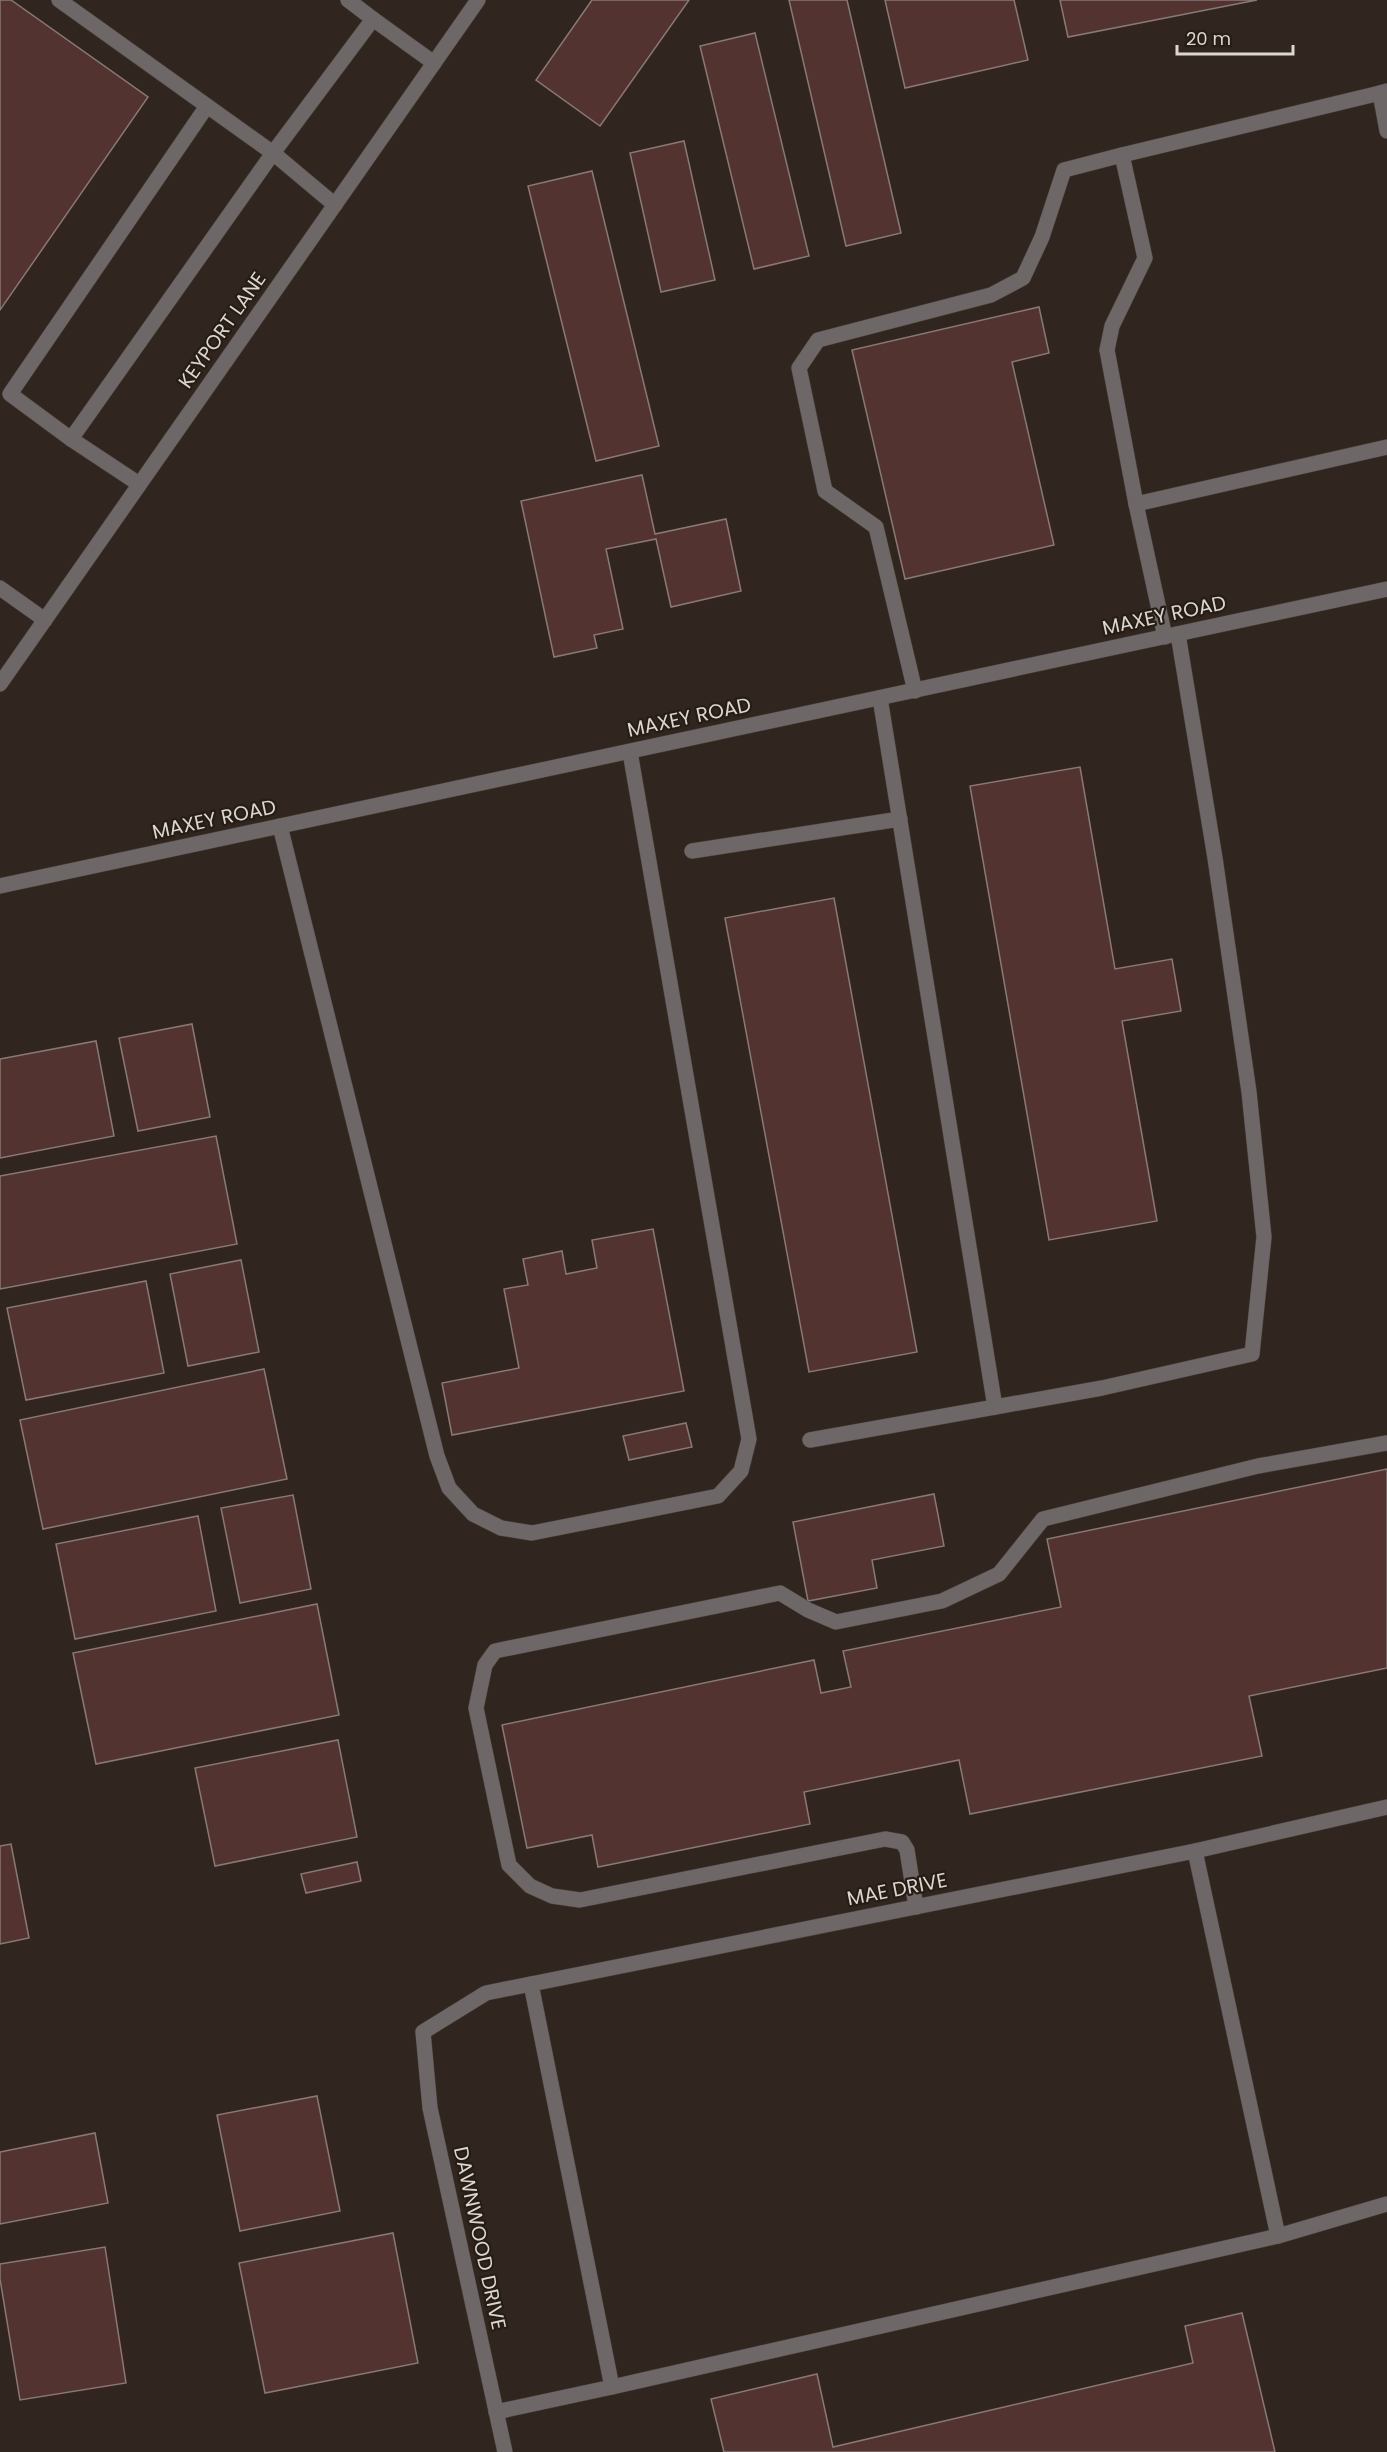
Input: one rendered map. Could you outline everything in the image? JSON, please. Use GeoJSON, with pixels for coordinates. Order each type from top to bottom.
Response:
{"type":"FeatureCollection","features":[{"type":"Feature","properties":{"kind":"street"},"geometry":{"type":"LineString","coordinates":[[59,0],[273,153],[335,205]]}},
{"type":"Feature","properties":{"kind":"street"},"geometry":{"type":"LineString","coordinates":[[348,0],[434,63]]}},
{"type":"Feature","properties":{"kind":"street","name":"KEYPORT LANE"},"geometry":{"type":"LineString","coordinates":[[0,684],[478,0]]}},
{"type":"Feature","properties":{"kind":"street"},"geometry":{"type":"LineString","coordinates":[[71,439],[273,153],[373,19]]}},
{"type":"Feature","properties":{"kind":"street"},"geometry":{"type":"LineString","coordinates":[[915,691],[876,527],[825,491],[800,368],[818,340],[991,295],[1023,278],[1041,237],[1064,170],[1383,92],[1387,131]]}},
{"type":"Feature","properties":{"kind":"street"},"geometry":{"type":"LineString","coordinates":[[139,484],[71,439],[10,393],[207,106]]}},
{"type":"Feature","properties":{"kind":"street"},"geometry":{"type":"LineString","coordinates":[[810,1440],[1102,1388],[1252,1354],[1264,1237],[1249,1092],[1215,858],[1172,635],[1136,504],[1107,350],[1112,326],[1145,258],[1122,155]]}},
{"type":"Feature","properties":{"kind":"street"},"geometry":{"type":"LineString","coordinates":[[1136,504],[1387,447]]}},
{"type":"Feature","properties":{"kind":"street"},"geometry":{"type":"LineString","coordinates":[[0,588],[45,620]]}},
{"type":"Feature","properties":{"kind":"street","name":"MAXEY ROAD"},"geometry":{"type":"LineString","coordinates":[[0,886],[1387,589]]}},
{"type":"Feature","properties":{"kind":"street"},"geometry":{"type":"LineString","coordinates":[[880,698],[995,1407]]}},
{"type":"Feature","properties":{"kind":"street"},"geometry":{"type":"LineString","coordinates":[[280,826],[437,1456],[449,1488],[473,1514],[501,1528],[532,1533],[718,1496],[741,1471],[748,1439],[630,752]]}},
{"type":"Feature","properties":{"kind":"street"},"geometry":{"type":"LineString","coordinates":[[692,851],[900,819]]}},
{"type":"Feature","properties":{"kind":"street"},"geometry":{"type":"LineString","coordinates":[[916,1907],[907,1850],[902,1842],[885,1839],[580,1900],[552,1896],[530,1886],[509,1865],[476,1708],[485,1665],[495,1651],[780,1593],[808,1610],[836,1622],[942,1601],[999,1574],[1043,1519],[1258,1466],[1387,1443]]}},
{"type":"Feature","properties":{"kind":"street","name":"MAE DRIVE"},"geometry":{"type":"LineString","coordinates":[[423,2032],[486,1993],[1196,1851],[1387,1807]]}},
{"type":"Feature","properties":{"kind":"street"},"geometry":{"type":"LineString","coordinates":[[1196,1851],[1278,2236]]}},
{"type":"Feature","properties":{"kind":"street"},"geometry":{"type":"LineString","coordinates":[[531,1984],[612,2387]]}},
{"type":"Feature","properties":{"kind":"street","name":"DAWNWOOD DRIVE"},"geometry":{"type":"LineString","coordinates":[[423,2032],[430,2108],[505,2452]]}},
{"type":"Feature","properties":{"kind":"street"},"geometry":{"type":"LineString","coordinates":[[496,2412],[1278,2236],[1387,2204]]}},
{"type":"Feature","properties":{"kind":"building"},"geometry":{"type":"Polygon","coordinates":[[[0,0],[11,0],[148,97],[0,310],[0,0]]]}},
{"type":"Feature","properties":{"kind":"building"},"geometry":{"type":"Polygon","coordinates":[[[592,0],[689,0],[600,126],[536,80],[592,0]]]}},
{"type":"Feature","properties":{"kind":"building"},"geometry":{"type":"Polygon","coordinates":[[[789,0],[847,0],[901,233],[846,246],[789,0]]]}},
{"type":"Feature","properties":{"kind":"building"},"geometry":{"type":"Polygon","coordinates":[[[885,0],[1014,0],[1028,60],[905,88],[885,0]]]}},
{"type":"Feature","properties":{"kind":"building"},"geometry":{"type":"Polygon","coordinates":[[[1060,0],[1257,0],[1068,37],[1060,0]]]}},
{"type":"Feature","properties":{"kind":"building"},"geometry":{"type":"Polygon","coordinates":[[[755,33],[809,256],[754,269],[700,46],[755,33]]]}},
{"type":"Feature","properties":{"kind":"building"},"geometry":{"type":"Polygon","coordinates":[[[684,141],[715,280],[661,292],[630,153],[684,141]]]}},
{"type":"Feature","properties":{"kind":"building"},"geometry":{"type":"Polygon","coordinates":[[[592,171],[659,446],[596,461],[528,186],[592,171]]]}},
{"type":"Feature","properties":{"kind":"building"},"geometry":{"type":"Polygon","coordinates":[[[1039,307],[1049,353],[1012,362],[1054,545],[905,579],[852,350],[1039,307]]]}},
{"type":"Feature","properties":{"kind":"building"},"geometry":{"type":"Polygon","coordinates":[[[642,475],[655,534],[726,519],[741,591],[671,607],[656,539],[606,549],[623,629],[594,635],[597,648],[554,657],[521,501],[642,475]]]}},
{"type":"Feature","properties":{"kind":"building"},"geometry":{"type":"Polygon","coordinates":[[[1080,767],[1115,969],[1172,959],[1181,1011],[1122,1021],[1157,1221],[1049,1240],[970,786],[1080,767]]]}},
{"type":"Feature","properties":{"kind":"building"},"geometry":{"type":"Polygon","coordinates":[[[834,898],[917,1352],[809,1372],[725,918],[834,898]]]}},
{"type":"Feature","properties":{"kind":"building"},"geometry":{"type":"Polygon","coordinates":[[[192,1024],[210,1117],[138,1131],[119,1038],[192,1024]]]}},
{"type":"Feature","properties":{"kind":"building"},"geometry":{"type":"Polygon","coordinates":[[[96,1041],[114,1136],[0,1158],[0,1059],[96,1041]]]}},
{"type":"Feature","properties":{"kind":"building"},"geometry":{"type":"Polygon","coordinates":[[[216,1136],[237,1244],[0,1289],[0,1176],[216,1136]]]}},
{"type":"Feature","properties":{"kind":"building"},"geometry":{"type":"Polygon","coordinates":[[[653,1229],[684,1391],[452,1435],[442,1383],[519,1368],[504,1289],[528,1285],[523,1259],[562,1251],[566,1274],[597,1268],[592,1240],[653,1229]]]}},
{"type":"Feature","properties":{"kind":"building"},"geometry":{"type":"Polygon","coordinates":[[[241,1260],[259,1352],[188,1366],[170,1274],[241,1260]]]}},
{"type":"Feature","properties":{"kind":"building"},"geometry":{"type":"Polygon","coordinates":[[[146,1281],[164,1373],[26,1400],[7,1308],[146,1281]]]}},
{"type":"Feature","properties":{"kind":"building"},"geometry":{"type":"Polygon","coordinates":[[[264,1369],[287,1479],[43,1529],[20,1420],[264,1369]]]}},
{"type":"Feature","properties":{"kind":"building"},"geometry":{"type":"Polygon","coordinates":[[[686,1423],[692,1447],[629,1460],[623,1436],[686,1423]]]}},
{"type":"Feature","properties":{"kind":"building"},"geometry":{"type":"Polygon","coordinates":[[[1387,1469],[1387,1668],[1249,1696],[1262,1756],[970,1814],[959,1760],[804,1792],[810,1824],[598,1867],[592,1835],[527,1848],[502,1725],[814,1660],[821,1693],[851,1687],[843,1651],[1061,1607],[1047,1539],[1387,1469]]]}},
{"type":"Feature","properties":{"kind":"building"},"geometry":{"type":"Polygon","coordinates":[[[934,1494],[944,1546],[872,1560],[877,1588],[808,1601],[793,1522],[934,1494]]]}},
{"type":"Feature","properties":{"kind":"building"},"geometry":{"type":"Polygon","coordinates":[[[293,1495],[311,1589],[240,1603],[221,1508],[293,1495]]]}},
{"type":"Feature","properties":{"kind":"building"},"geometry":{"type":"Polygon","coordinates":[[[198,1516],[216,1611],[75,1639],[56,1544],[198,1516]]]}},
{"type":"Feature","properties":{"kind":"building"},"geometry":{"type":"Polygon","coordinates":[[[317,1604],[339,1715],[96,1764],[73,1653],[317,1604]]]}},
{"type":"Feature","properties":{"kind":"building"},"geometry":{"type":"Polygon","coordinates":[[[338,1740],[357,1837],[215,1866],[195,1768],[338,1740]]]}},
{"type":"Feature","properties":{"kind":"building"},"geometry":{"type":"Polygon","coordinates":[[[11,1844],[29,1938],[0,1944],[0,1846],[11,1844]]]}},
{"type":"Feature","properties":{"kind":"building"},"geometry":{"type":"Polygon","coordinates":[[[357,1862],[361,1881],[306,1893],[301,1874],[357,1862]]]}},
{"type":"Feature","properties":{"kind":"building"},"geometry":{"type":"Polygon","coordinates":[[[317,2096],[340,2211],[240,2231],[217,2115],[317,2096]]]}},
{"type":"Feature","properties":{"kind":"building"},"geometry":{"type":"Polygon","coordinates":[[[95,2133],[108,2203],[0,2224],[0,2152],[95,2133]]]}},
{"type":"Feature","properties":{"kind":"building"},"geometry":{"type":"Polygon","coordinates":[[[393,2233],[418,2363],[265,2393],[239,2263],[393,2233]]]}},
{"type":"Feature","properties":{"kind":"building"},"geometry":{"type":"Polygon","coordinates":[[[105,2247],[126,2383],[20,2400],[0,2279],[0,2264],[105,2247]]]}},
{"type":"Feature","properties":{"kind":"building"},"geometry":{"type":"Polygon","coordinates":[[[1242,2313],[1275,2452],[724,2452],[711,2399],[817,2374],[833,2447],[1193,2363],[1185,2326],[1242,2313]]]}}]}
